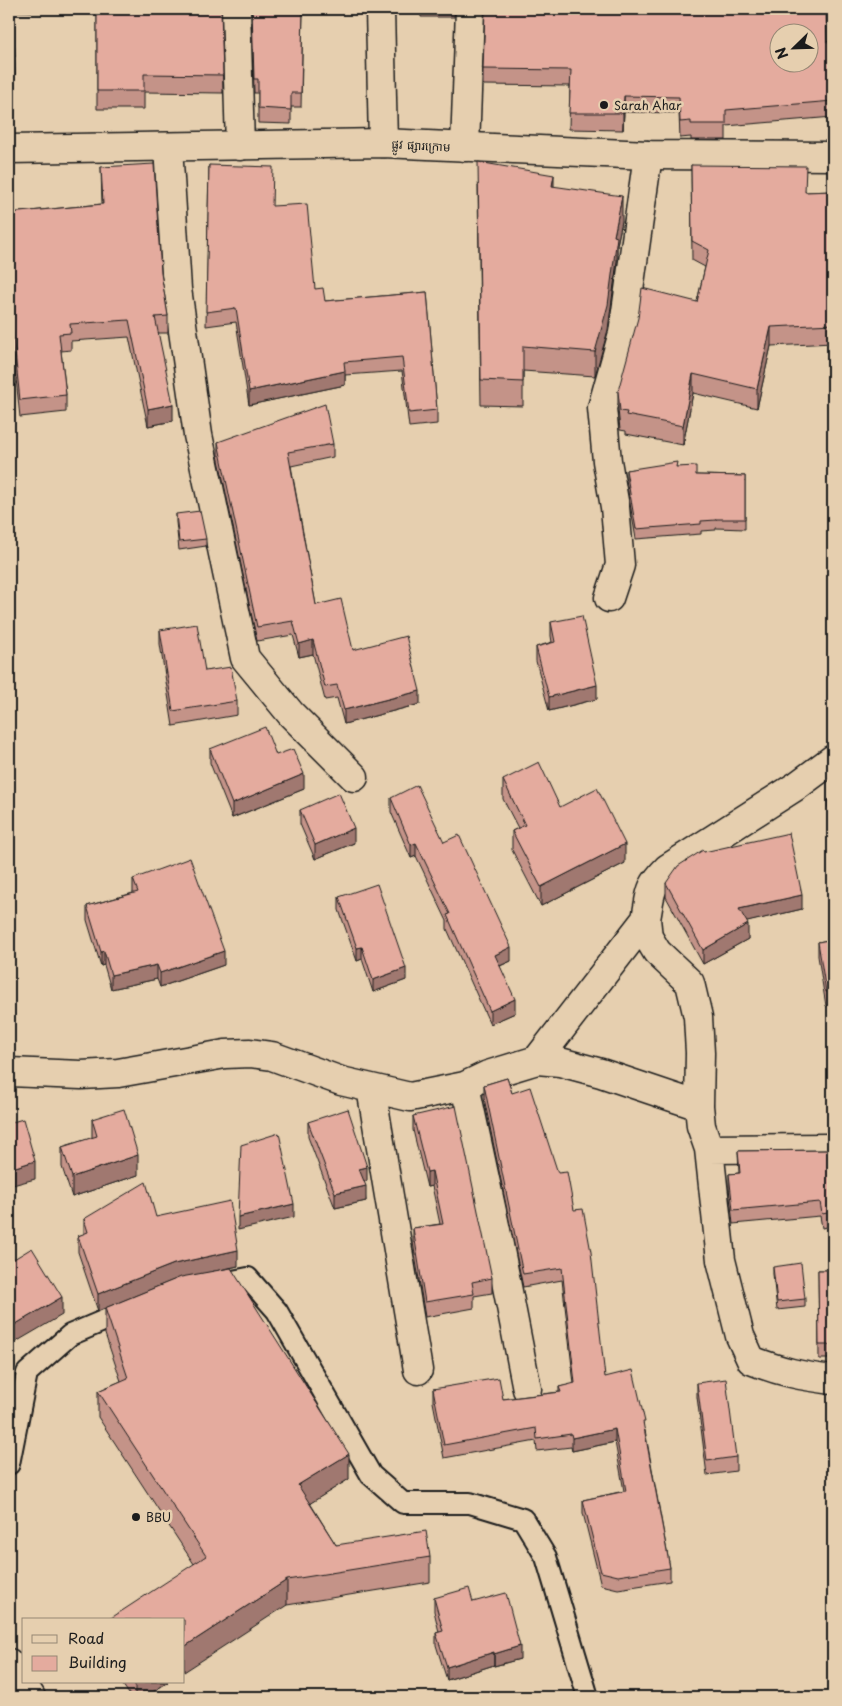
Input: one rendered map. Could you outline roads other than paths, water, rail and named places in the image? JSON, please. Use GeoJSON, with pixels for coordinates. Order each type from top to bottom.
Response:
{"type":"FeatureCollection","features":[{"type":"Feature","properties":{"kind":"street"},"geometry":{"type":"LineString","coordinates":[[236,9],[240,146]]}},
{"type":"Feature","properties":{"kind":"street"},"geometry":{"type":"LineString","coordinates":[[380,9],[383,143]]}},
{"type":"Feature","properties":{"kind":"street"},"geometry":{"type":"LineString","coordinates":[[465,147],[470,9]]}},
{"type":"Feature","properties":{"kind":"street","name":"ផ្លូវ ផ្សារក្រោម"},"geometry":{"type":"LineString","coordinates":[[9,149],[383,143],[648,155],[833,156]]}},
{"type":"Feature","properties":{"kind":"street"},"geometry":{"type":"LineString","coordinates":[[168,147],[177,289],[197,425],[245,658],[291,714],[354,777]]}},
{"type":"Feature","properties":{"kind":"street"},"geometry":{"type":"LineString","coordinates":[[609,598],[620,565],[602,408],[623,333],[648,155]]}},
{"type":"Feature","properties":{"kind":"street"},"geometry":{"type":"LineString","coordinates":[[833,759],[798,786],[668,868],[654,882],[649,895],[646,919],[648,936],[656,952],[690,983],[699,1026],[699,1106],[701,1126],[709,1149],[721,1260],[740,1336],[751,1360],[777,1371],[833,1380]]}},
{"type":"Feature","properties":{"kind":"street"},"geometry":{"type":"LineString","coordinates":[[537,1060],[646,919]]}},
{"type":"Feature","properties":{"kind":"street"},"geometry":{"type":"LineString","coordinates":[[9,1072],[81,1075],[118,1073],[225,1054],[250,1053],[272,1056],[341,1081],[410,1097],[465,1086],[488,1075],[537,1060],[560,1062],[601,1073],[699,1106]]}},
{"type":"Feature","properties":{"kind":"street"},"geometry":{"type":"LineString","coordinates":[[465,1086],[527,1389]]}},
{"type":"Feature","properties":{"kind":"street"},"geometry":{"type":"LineString","coordinates":[[371,1088],[418,1370]]}},
{"type":"Feature","properties":{"kind":"street"},"geometry":{"type":"LineString","coordinates":[[709,1149],[833,1148]]}},
{"type":"Feature","properties":{"kind":"street"},"geometry":{"type":"LineString","coordinates":[[9,1663],[22,1683]]}},
{"type":"Feature","properties":{"kind":"street"},"geometry":{"type":"LineString","coordinates":[[23,1684],[31,1697]]}},
{"type":"Feature","properties":{"kind":"lane"},"geometry":{"type":"LineString","coordinates":[[195,1288],[248,1278],[277,1311],[371,1475],[403,1504],[470,1503],[523,1519],[546,1557],[588,1697]]}},
{"type":"Feature","properties":{"kind":"lane"},"geometry":{"type":"LineString","coordinates":[[9,1464],[27,1373],[70,1334],[142,1305]]}},
{"type":"Feature","properties":{"kind":"place","name":"Sarah Ahar"},"geometry":{"type":"Point","coordinates":[604,105]}},
{"type":"Feature","properties":{"kind":"place","name":"BBU"},"geometry":{"type":"Point","coordinates":[136,1517]}}]}
